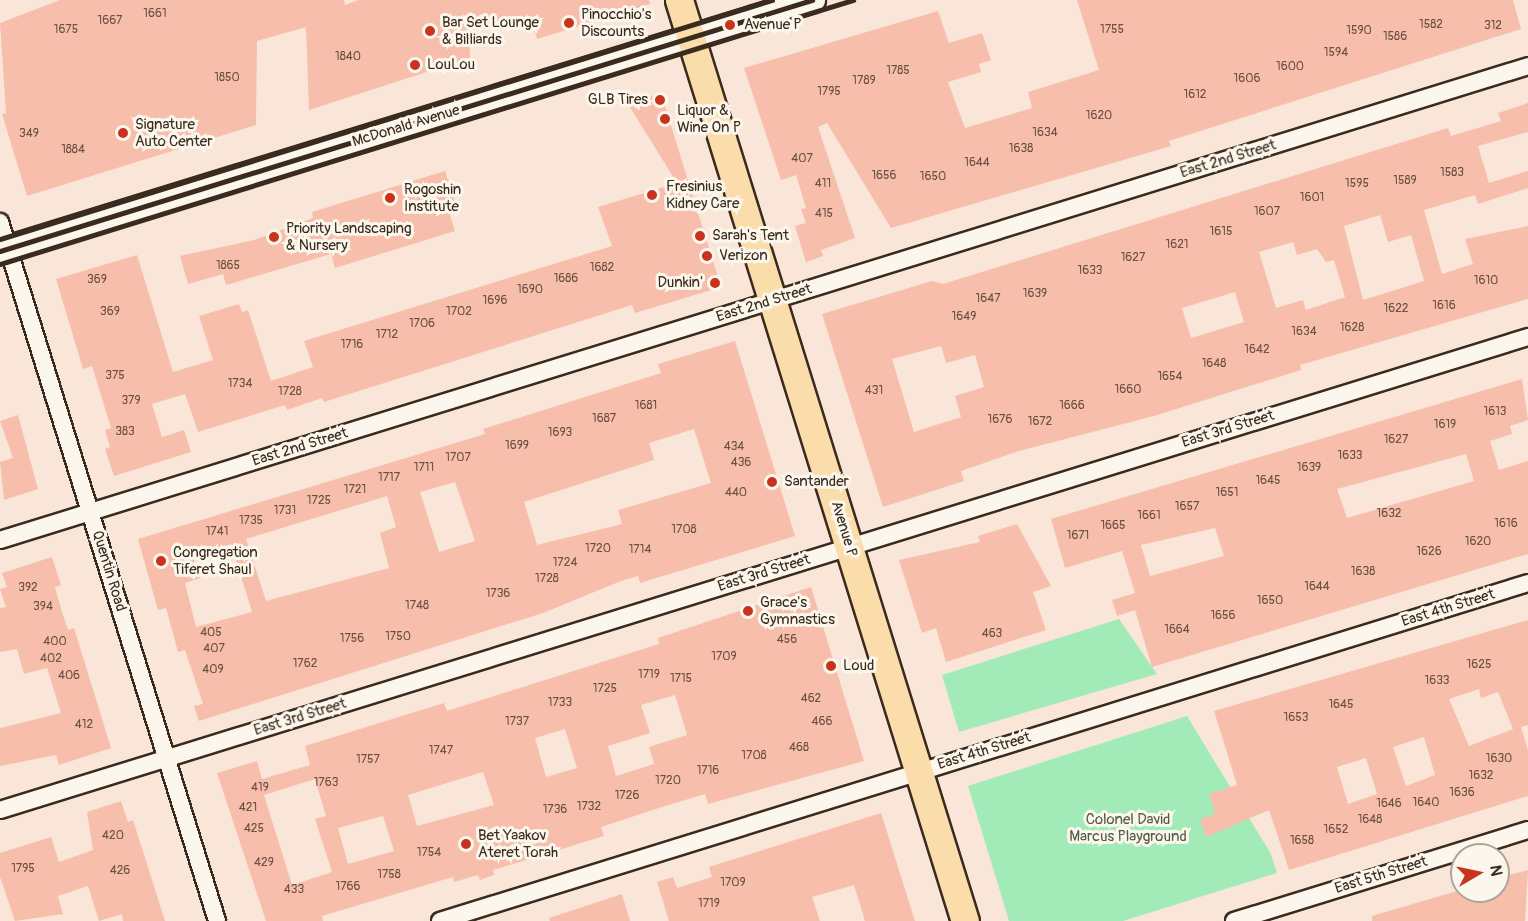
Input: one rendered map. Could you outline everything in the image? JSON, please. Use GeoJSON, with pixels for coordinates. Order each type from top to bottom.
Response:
{"type":"FeatureCollection","features":[{"type":"Feature","properties":{"kind":"main road","name":"Avenue P"},"geometry":{"type":"LineString","coordinates":[[679,0],[965,921]]}},
{"type":"Feature","properties":{"kind":"main road","name":"McDonald Avenue"},"geometry":{"type":"LineString","coordinates":[[4,250],[692,38],[746,10],[813,0]]}},
{"type":"Feature","properties":{"kind":"street","name":"East 2nd Street"},"geometry":{"type":"LineString","coordinates":[[0,540],[1528,66]]}},
{"type":"Feature","properties":{"kind":"street","name":"Quentin Road"},"geometry":{"type":"LineString","coordinates":[[0,222],[4,250],[90,512],[217,921]]}},
{"type":"Feature","properties":{"kind":"street","name":"East 3rd Street"},"geometry":{"type":"LineString","coordinates":[[0,810],[1528,337]]}},
{"type":"Feature","properties":{"kind":"street","name":"East 4th Street"},"geometry":{"type":"LineString","coordinates":[[440,921],[1528,583]]}},
{"type":"Feature","properties":{"kind":"street","name":"East 5th Street"},"geometry":{"type":"LineString","coordinates":[[1234,921],[1528,830]]}},
{"type":"Feature","properties":{"kind":"green space"},"geometry":{"type":"Polygon","coordinates":[[[1119,619],[1157,674],[959,732],[942,675],[1119,619]]]}},
{"type":"Feature","properties":{"kind":"green space","name":"Colonel David Marcus Playground"},"geometry":{"type":"Polygon","coordinates":[[[1187,716],[1271,854],[1277,873],[1123,921],[1009,921],[968,786],[1187,716]]]}},
{"type":"Feature","properties":{"kind":"building"},"geometry":{"type":"Polygon","coordinates":[[[60,0],[344,0],[345,5],[359,0],[649,0],[650,4],[537,39],[530,16],[469,26],[470,58],[309,110],[306,27],[257,41],[256,125],[27,196],[2,114],[6,113],[0,23],[60,0]]]}},
{"type":"Feature","properties":{"kind":"building"},"geometry":{"type":"Polygon","coordinates":[[[1077,0],[1513,0],[1521,29],[1169,141],[1171,146],[891,228],[827,123],[818,127],[855,238],[821,250],[823,256],[806,262],[795,226],[806,223],[801,209],[806,208],[796,175],[781,180],[744,68],[938,11],[949,43],[982,33],[991,60],[979,64],[981,72],[948,82],[965,128],[1032,108],[1028,92],[1099,70],[1077,0]]]}},
{"type":"Feature","properties":{"kind":"building"},"geometry":{"type":"Polygon","coordinates":[[[661,93],[721,287],[635,313],[632,305],[324,402],[322,398],[287,410],[285,405],[198,432],[185,394],[152,404],[162,437],[184,430],[191,452],[114,476],[105,449],[110,447],[105,430],[111,428],[92,366],[83,369],[56,279],[137,255],[173,372],[213,360],[199,316],[239,304],[242,312],[248,310],[271,381],[313,367],[304,341],[612,246],[598,207],[677,183],[628,104],[661,93]]]}},
{"type":"Feature","properties":{"kind":"building"},"geometry":{"type":"Polygon","coordinates":[[[1528,103],[1528,132],[1478,146],[1489,183],[1528,171],[1528,188],[1478,204],[1475,195],[1424,210],[1442,274],[1473,264],[1465,239],[1528,226],[1528,299],[1300,365],[1301,370],[1154,416],[1019,451],[961,471],[964,481],[883,507],[822,314],[932,281],[943,284],[1448,128],[1451,136],[1501,121],[1498,113],[1528,103]],[[1380,215],[1344,226],[1363,300],[1424,281],[1411,235],[1388,242],[1380,215]],[[1293,242],[1259,252],[1276,308],[1303,300],[1306,310],[1345,297],[1334,260],[1326,262],[1317,249],[1297,255],[1293,242]],[[1235,292],[1182,308],[1191,338],[1244,322],[1235,292]],[[941,346],[892,359],[914,432],[961,417],[955,396],[984,387],[975,355],[946,363],[941,346]]]}},
{"type":"Feature","properties":{"kind":"building"},"geometry":{"type":"Polygon","coordinates":[[[445,171],[457,209],[449,212],[455,231],[335,268],[331,254],[226,285],[223,274],[188,284],[180,256],[254,240],[313,218],[312,212],[445,171]]]}},
{"type":"Feature","properties":{"kind":"building"},"geometry":{"type":"Polygon","coordinates":[[[735,341],[795,536],[640,583],[638,576],[621,581],[543,613],[199,721],[194,706],[203,704],[185,650],[178,652],[166,608],[158,610],[138,539],[485,434],[483,429],[661,373],[658,364],[735,341]],[[694,429],[649,443],[654,460],[524,502],[537,545],[622,524],[618,510],[711,483],[694,429]],[[455,482],[420,492],[439,552],[475,541],[455,482]],[[387,496],[246,539],[266,601],[389,568],[380,533],[396,527],[387,496]],[[231,544],[193,555],[200,578],[185,583],[196,627],[252,612],[231,544]]]}},
{"type":"Feature","properties":{"kind":"building"},"geometry":{"type":"Polygon","coordinates":[[[1522,379],[1528,420],[1510,426],[1512,434],[1490,441],[1499,470],[1528,461],[1528,554],[1152,667],[1135,610],[1117,616],[1112,600],[1135,593],[1122,551],[1065,568],[1051,519],[1522,379]],[[1466,454],[1337,489],[1347,518],[1474,481],[1466,454]],[[1215,528],[1141,545],[1150,576],[1224,556],[1215,528]]]}},
{"type":"Feature","properties":{"kind":"building"},"geometry":{"type":"Polygon","coordinates":[[[18,415],[38,489],[4,500],[0,462],[13,458],[0,421],[18,415]]]}},
{"type":"Feature","properties":{"kind":"building"},"geometry":{"type":"Polygon","coordinates":[[[1017,524],[1051,586],[1033,592],[1046,630],[946,662],[936,628],[922,633],[899,560],[980,542],[978,536],[1017,524]]]}},
{"type":"Feature","properties":{"kind":"building"},"geometry":{"type":"Polygon","coordinates":[[[52,557],[61,585],[55,587],[61,609],[68,630],[74,628],[111,748],[59,765],[56,755],[0,766],[0,728],[61,713],[47,668],[24,674],[17,649],[0,652],[0,608],[6,607],[0,589],[7,587],[2,573],[52,557]]]}},
{"type":"Feature","properties":{"kind":"building"},"geometry":{"type":"Polygon","coordinates":[[[811,587],[864,761],[708,804],[705,794],[662,807],[601,827],[604,836],[493,870],[494,875],[480,880],[478,875],[454,882],[453,877],[322,916],[323,921],[266,921],[217,773],[257,761],[262,779],[310,765],[305,746],[444,703],[447,711],[659,644],[658,638],[811,587]],[[675,695],[641,705],[650,733],[608,746],[616,776],[654,764],[649,747],[687,735],[675,695]],[[565,729],[535,738],[546,777],[577,768],[565,729]],[[483,772],[408,795],[417,826],[494,805],[483,772]],[[315,779],[264,795],[292,885],[332,872],[315,819],[326,816],[315,779]],[[383,816],[338,828],[348,864],[394,851],[383,816]]]}},
{"type":"Feature","properties":{"kind":"building"},"geometry":{"type":"Polygon","coordinates":[[[1528,620],[1528,725],[1521,727],[1528,750],[1528,796],[1289,870],[1269,810],[1206,837],[1200,819],[1215,814],[1209,794],[1237,785],[1214,711],[1528,620]],[[1479,689],[1449,699],[1469,746],[1513,729],[1498,692],[1481,698],[1479,689]],[[1424,737],[1393,747],[1406,786],[1435,775],[1424,737]],[[1366,758],[1337,767],[1348,804],[1377,794],[1366,758]]]}},
{"type":"Feature","properties":{"kind":"building"},"geometry":{"type":"Polygon","coordinates":[[[121,801],[128,822],[133,820],[165,921],[123,921],[122,914],[99,921],[88,886],[58,896],[63,914],[15,921],[0,877],[0,853],[51,837],[59,862],[93,850],[87,812],[121,801]]]}},
{"type":"Feature","properties":{"kind":"building"},"geometry":{"type":"Polygon","coordinates":[[[881,813],[915,921],[865,921],[854,885],[812,897],[820,921],[669,921],[657,882],[673,877],[677,888],[712,877],[709,867],[881,813]]]}},
{"type":"Feature","properties":{"kind":"building"},"geometry":{"type":"Polygon","coordinates":[[[1528,870],[1525,921],[1372,921],[1372,916],[1450,893],[1450,903],[1510,903],[1510,875],[1528,870]]]}},
{"type":"Feature","properties":{"kind":"building"},"geometry":{"type":"Polygon","coordinates":[[[622,894],[630,921],[550,921],[549,918],[622,894]]]}},
{"type":"Feature","properties":{"kind":"railway"},"geometry":{"type":"LineString","coordinates":[[0,239],[772,0]]}},
{"type":"Feature","properties":{"kind":"railway"},"geometry":{"type":"LineString","coordinates":[[0,251],[812,0]]}},
{"type":"Feature","properties":{"kind":"railway"},"geometry":{"type":"LineString","coordinates":[[0,264],[853,0]]}},
{"type":"Feature","properties":{"kind":"place","name":"Pinocchio's Discounts"},"geometry":{"type":"Point","coordinates":[569,23]}},
{"type":"Feature","properties":{"kind":"place","name":"Avenue P"},"geometry":{"type":"Point","coordinates":[730,25]}},
{"type":"Feature","properties":{"kind":"place","name":"Bar Set Lounge & Billiards"},"geometry":{"type":"Point","coordinates":[430,31]}},
{"type":"Feature","properties":{"kind":"place","name":"LouLou"},"geometry":{"type":"Point","coordinates":[415,65]}},
{"type":"Feature","properties":{"kind":"place","name":"GLB Tires"},"geometry":{"type":"Point","coordinates":[660,100]}},
{"type":"Feature","properties":{"kind":"place","name":"Liquor & Wine On P"},"geometry":{"type":"Point","coordinates":[665,119]}},
{"type":"Feature","properties":{"kind":"place","name":"Signature Auto Center"},"geometry":{"type":"Point","coordinates":[123,133]}},
{"type":"Feature","properties":{"kind":"place","name":"Fresinius Kidney Care"},"geometry":{"type":"Point","coordinates":[652,195]}},
{"type":"Feature","properties":{"kind":"place","name":"Rogoshin Institute"},"geometry":{"type":"Point","coordinates":[390,198]}},
{"type":"Feature","properties":{"kind":"place","name":"Sarah's Tent"},"geometry":{"type":"Point","coordinates":[700,236]}},
{"type":"Feature","properties":{"kind":"place","name":"Priority Landscaping & Nursery"},"geometry":{"type":"Point","coordinates":[274,237]}},
{"type":"Feature","properties":{"kind":"place","name":"Verizon"},"geometry":{"type":"Point","coordinates":[707,256]}},
{"type":"Feature","properties":{"kind":"place","name":"Dunkin'"},"geometry":{"type":"Point","coordinates":[715,283]}},
{"type":"Feature","properties":{"kind":"place","name":"Santander"},"geometry":{"type":"Point","coordinates":[772,482]}},
{"type":"Feature","properties":{"kind":"place","name":"Congregation Tiferet Shaul"},"geometry":{"type":"Point","coordinates":[161,561]}},
{"type":"Feature","properties":{"kind":"place","name":"Grace's Gymnastics"},"geometry":{"type":"Point","coordinates":[748,611]}},
{"type":"Feature","properties":{"kind":"place","name":"Loud"},"geometry":{"type":"Point","coordinates":[831,666]}},
{"type":"Feature","properties":{"kind":"place","name":"Bet Yaakov Ateret Torah"},"geometry":{"type":"Point","coordinates":[466,844]}}]}
